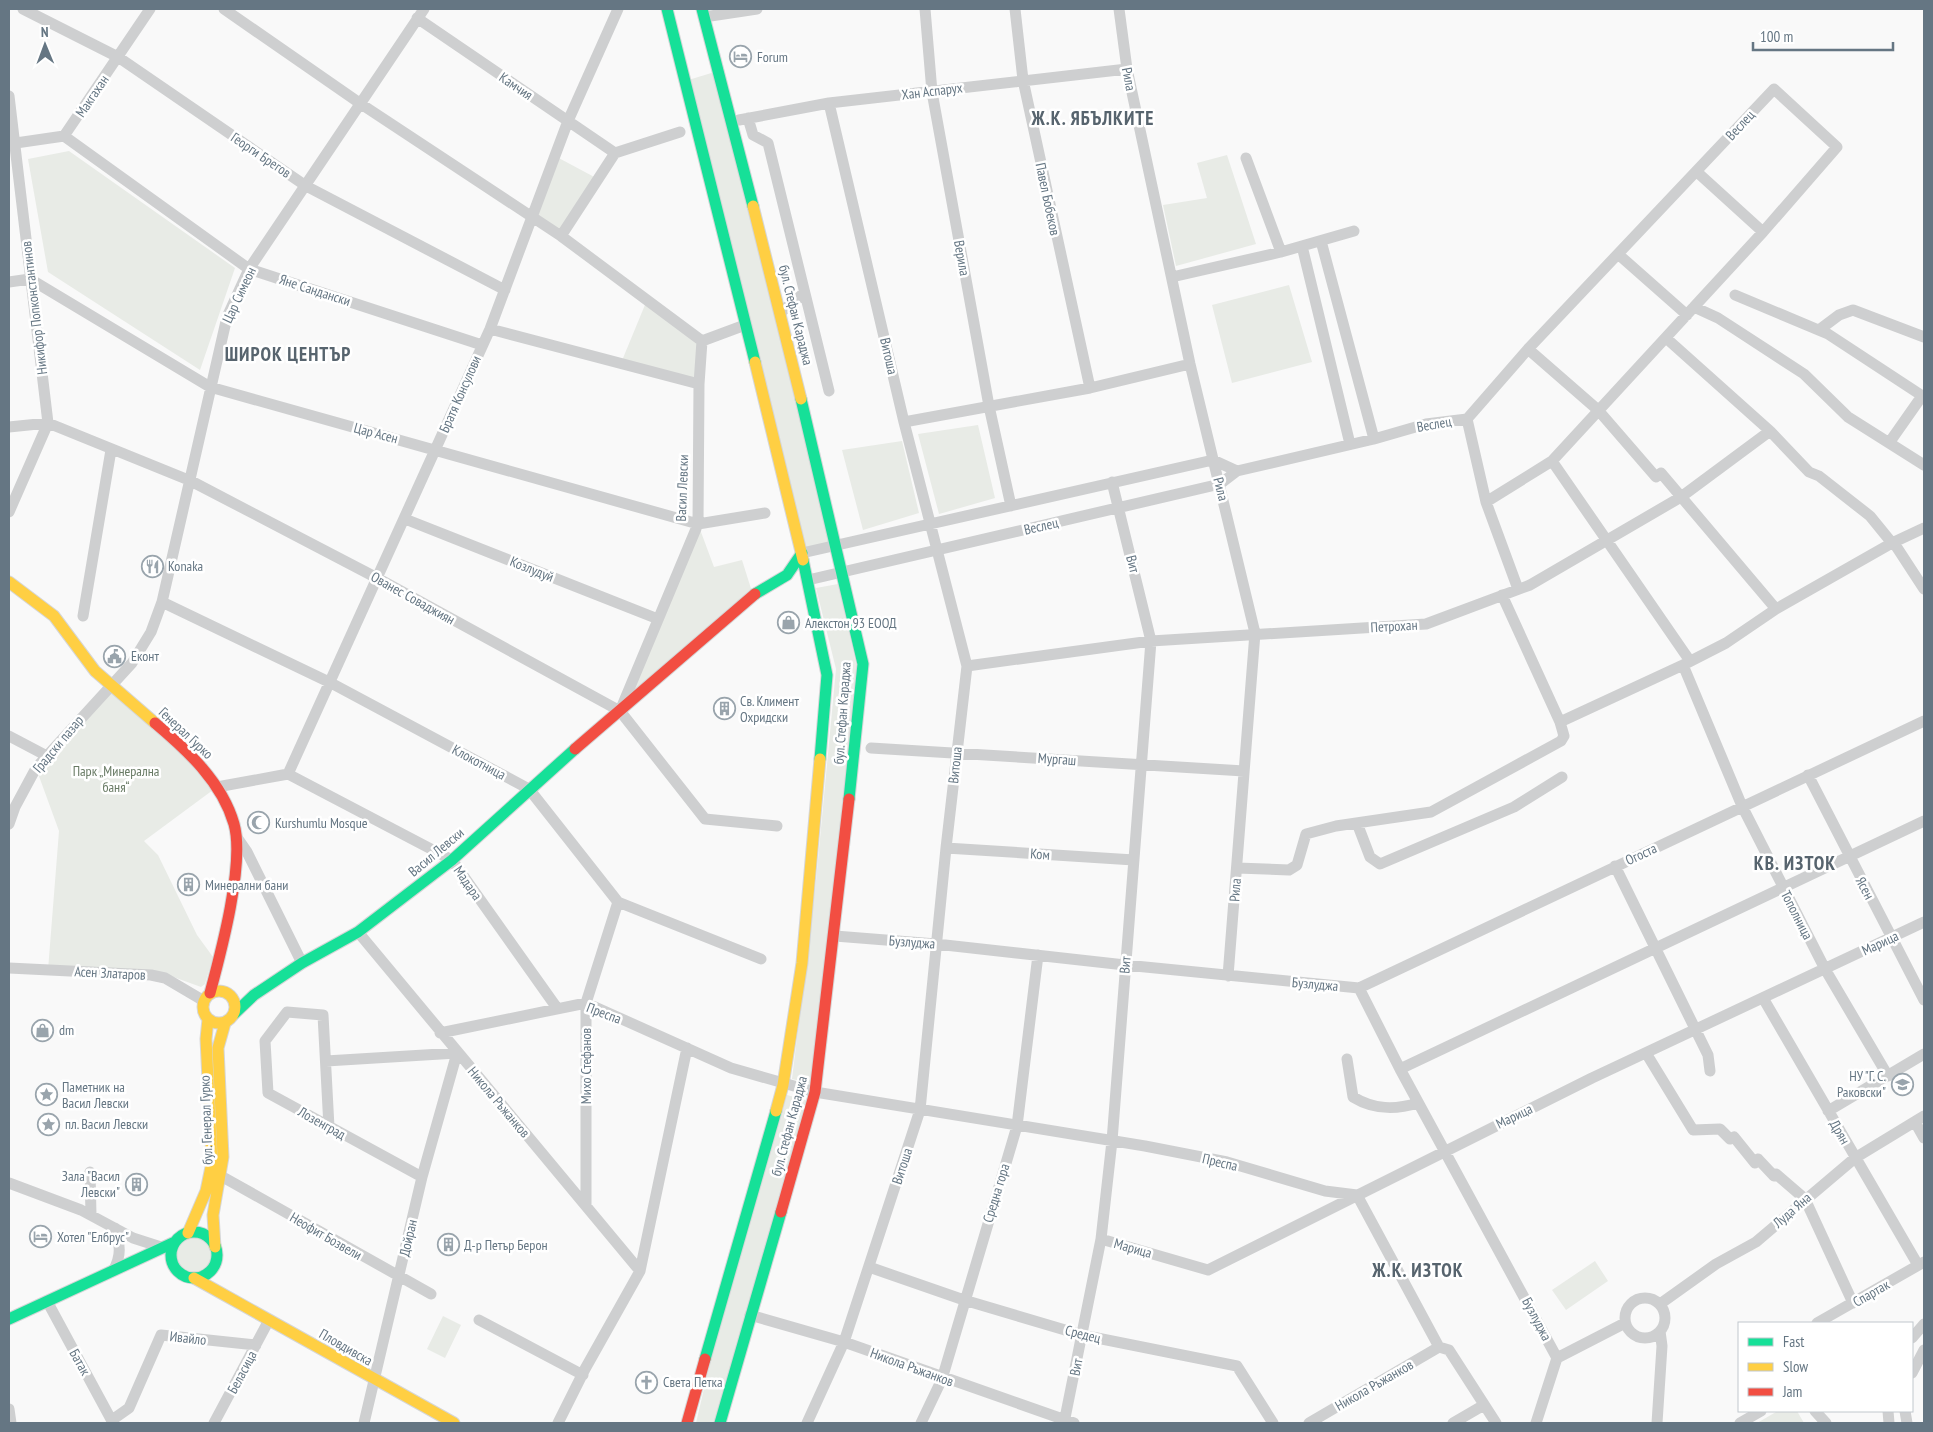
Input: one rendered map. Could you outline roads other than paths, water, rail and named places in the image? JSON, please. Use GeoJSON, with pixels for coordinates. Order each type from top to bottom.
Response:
{"type":"FeatureCollection","features":[{"type":"Feature","properties":{"kind":"street","name":"Георги Брегов"},"geometry":{"type":"LineString","coordinates":[[23,9],[118,56],[306,186],[505,290]]}},
{"type":"Feature","properties":{"kind":"street","name":"Макгахан"},"geometry":{"type":"LineString","coordinates":[[64,136],[150,9]]}},
{"type":"Feature","properties":{"kind":"street"},"geometry":{"type":"LineString","coordinates":[[224,9],[361,104],[561,236],[702,341],[745,325]]}},
{"type":"Feature","properties":{"kind":"street","name":"Братя Консулови"},"geometry":{"type":"LineString","coordinates":[[288,774],[490,329],[568,121],[618,9]]}},
{"type":"Feature","properties":{"kind":"street","name":"бул. Стефан Караджа"},"geometry":{"type":"LineString","coordinates":[[667,9],[802,553],[827,675],[802,963],[783,1085],[687,1423]]}},
{"type":"Feature","properties":{"kind":"street"},"geometry":{"type":"LineString","coordinates":[[703,13],[758,9]]}},
{"type":"Feature","properties":{"kind":"street","name":"Верила"},"geometry":{"type":"LineString","coordinates":[[925,9],[932,92],[990,406],[1011,506]]}},
{"type":"Feature","properties":{"kind":"street","name":"Павел Бобеков"},"geometry":{"type":"LineString","coordinates":[[1015,9],[1023,80],[1090,388]]}},
{"type":"Feature","properties":{"kind":"street","name":"Рила"},"geometry":{"type":"LineString","coordinates":[[1119,9],[1127,69],[1190,364],[1255,633],[1228,976]]}},
{"type":"Feature","properties":{"kind":"street","name":"Цар Симеон"},"geometry":{"type":"LineString","coordinates":[[101,695],[132,663],[151,632],[162,602],[227,317],[249,269],[421,13]]}},
{"type":"Feature","properties":{"kind":"street","name":"Камчия"},"geometry":{"type":"LineString","coordinates":[[421,13],[568,121],[615,153]]}},
{"type":"Feature","properties":{"kind":"street","name":"бул. Стефан Караджа"},"geometry":{"type":"LineString","coordinates":[[703,13],[781,312],[840,573],[863,664],[815,1092],[720,1423]]}},
{"type":"Feature","properties":{"kind":"street","name":"Хан Аспарух"},"geometry":{"type":"LineString","coordinates":[[804,293],[768,142],[753,136],[744,119],[830,103],[1127,69]]}},
{"type":"Feature","properties":{"kind":"street","name":"Веслец"},"geometry":{"type":"LineString","coordinates":[[808,580],[1220,484],[1237,471],[1374,439],[1426,424],[1467,419],[1528,349],[1774,89],[1837,147],[1763,232],[1552,461],[1486,502]]}},
{"type":"Feature","properties":{"kind":"street","name":"Никифор Попконстантинов"},"geometry":{"type":"LineString","coordinates":[[9,96],[12,144],[48,424]]}},
{"type":"Feature","properties":{"kind":"street","name":"Витоша"},"geometry":{"type":"LineString","coordinates":[[807,1423],[844,1342],[920,1110],[956,752],[967,666],[904,422],[830,103]]}},
{"type":"Feature","properties":{"kind":"street"},"geometry":{"type":"LineString","coordinates":[[561,236],[615,153],[680,132]]}},
{"type":"Feature","properties":{"kind":"street"},"geometry":{"type":"LineString","coordinates":[[12,144],[64,136]]}},
{"type":"Feature","properties":{"kind":"street","name":"Яне Сандански"},"geometry":{"type":"LineString","coordinates":[[64,136],[249,269],[482,345]]}},
{"type":"Feature","properties":{"kind":"street"},"geometry":{"type":"LineString","coordinates":[[1246,158],[1281,252]]}},
{"type":"Feature","properties":{"kind":"street"},"geometry":{"type":"LineString","coordinates":[[1697,172],[1763,232]]}},
{"type":"Feature","properties":{"kind":"street"},"geometry":{"type":"LineString","coordinates":[[1172,277],[1281,252],[1354,232]]}},
{"type":"Feature","properties":{"kind":"street"},"geometry":{"type":"LineString","coordinates":[[1321,241],[1374,439]]}},
{"type":"Feature","properties":{"kind":"street"},"geometry":{"type":"LineString","coordinates":[[1302,246],[1350,444]]}},
{"type":"Feature","properties":{"kind":"street"},"geometry":{"type":"LineString","coordinates":[[1619,255],[1690,311],[1718,318],[1804,374],[1848,417],[1924,465]]}},
{"type":"Feature","properties":{"kind":"street"},"geometry":{"type":"LineString","coordinates":[[9,282],[30,280]]}},
{"type":"Feature","properties":{"kind":"street","name":"Цар Асен"},"geometry":{"type":"LineString","coordinates":[[30,280],[210,387],[698,524],[765,513]]}},
{"type":"Feature","properties":{"kind":"street"},"geometry":{"type":"LineString","coordinates":[[781,312],[804,293],[829,391]]}},
{"type":"Feature","properties":{"kind":"street"},"geometry":{"type":"LineString","coordinates":[[1735,295],[1828,334],[1923,396],[1889,443]]}},
{"type":"Feature","properties":{"kind":"street"},"geometry":{"type":"LineString","coordinates":[[1819,330],[1839,315],[1853,310],[1924,337]]}},
{"type":"Feature","properties":{"kind":"street"},"geometry":{"type":"LineString","coordinates":[[490,329],[699,384]]}},
{"type":"Feature","properties":{"kind":"street"},"geometry":{"type":"LineString","coordinates":[[1666,338],[1770,431],[1809,472],[1819,476],[1870,516],[1893,543],[1924,589]]}},
{"type":"Feature","properties":{"kind":"street","name":"Васил Левски"},"geometry":{"type":"LineString","coordinates":[[620,711],[698,524],[699,384],[702,341]]}},
{"type":"Feature","properties":{"kind":"street"},"geometry":{"type":"LineString","coordinates":[[1528,349],[1598,410],[1656,477],[1661,473],[1776,609]]}},
{"type":"Feature","properties":{"kind":"street"},"geometry":{"type":"LineString","coordinates":[[904,422],[1090,388],[1190,364]]}},
{"type":"Feature","properties":{"kind":"street"},"geometry":{"type":"LineString","coordinates":[[1467,419],[1486,502],[1518,589]]}},
{"type":"Feature","properties":{"kind":"street"},"geometry":{"type":"LineString","coordinates":[[9,512],[48,424]]}},
{"type":"Feature","properties":{"kind":"street","name":"Ованес Соваджиян"},"geometry":{"type":"LineString","coordinates":[[9,427],[48,424],[191,481],[377,578],[620,711],[705,819],[777,826]]}},
{"type":"Feature","properties":{"kind":"street","name":"Петрохан"},"geometry":{"type":"LineString","coordinates":[[967,666],[1152,640],[1426,624],[1530,585],[1681,497],[1770,431]]}},
{"type":"Feature","properties":{"kind":"street"},"geometry":{"type":"LineString","coordinates":[[84,616],[111,450]]}},
{"type":"Feature","properties":{"kind":"street"},"geometry":{"type":"LineString","coordinates":[[1213,460],[1237,471]]}},
{"type":"Feature","properties":{"kind":"street","name":"Веслец"},"geometry":{"type":"LineString","coordinates":[[802,553],[930,526],[1112,482],[1213,460]]}},
{"type":"Feature","properties":{"kind":"street","name":"Тополница"},"geometry":{"type":"LineString","coordinates":[[1552,461],[1687,663],[1742,806],[1825,969],[1888,1076]]}},
{"type":"Feature","properties":{"kind":"street","name":"Вит"},"geometry":{"type":"LineString","coordinates":[[1068,1423],[1082,1335],[1101,1239],[1112,1141],[1152,640],[1112,482]]}},
{"type":"Feature","properties":{"kind":"street","name":"Козлудуй"},"geometry":{"type":"LineString","coordinates":[[405,519],[658,619]]}},
{"type":"Feature","properties":{"kind":"street"},"geometry":{"type":"LineString","coordinates":[[1560,722],[1726,643],[1776,609],[1893,543],[1924,528]]}},
{"type":"Feature","properties":{"kind":"street"},"geometry":{"type":"LineString","coordinates":[[802,553],[787,575],[808,580]]}},
{"type":"Feature","properties":{"kind":"street","name":"Васил Левски"},"geometry":{"type":"LineString","coordinates":[[234,1014],[254,995],[302,963],[358,932],[452,860],[529,788],[754,595],[787,575]]}},
{"type":"Feature","properties":{"kind":"street","name":"Генерал Гурко"},"geometry":{"type":"LineString","coordinates":[[9,582],[51,613],[94,669],[201,766],[217,787],[238,838],[237,866],[220,955],[207,997]]}},
{"type":"Feature","properties":{"kind":"street"},"geometry":{"type":"LineString","coordinates":[[1236,868],[1289,870],[1297,864],[1306,834],[1357,823],[1431,812],[1561,741],[1564,736],[1560,722],[1502,595]]}},
{"type":"Feature","properties":{"kind":"street","name":"Клокотница"},"geometry":{"type":"LineString","coordinates":[[162,602],[330,683],[529,788],[618,902]]}},
{"type":"Feature","properties":{"kind":"street","name":"Градски пазар"},"geometry":{"type":"LineString","coordinates":[[9,824],[15,807],[32,776],[47,756],[101,695]]}},
{"type":"Feature","properties":{"kind":"street","name":"Огоста"},"geometry":{"type":"LineString","coordinates":[[1359,988],[1924,721]]}},
{"type":"Feature","properties":{"kind":"street"},"geometry":{"type":"LineString","coordinates":[[9,736],[47,756]]}},
{"type":"Feature","properties":{"kind":"street","name":"Мургаш"},"geometry":{"type":"LineString","coordinates":[[871,748],[1244,771]]}},
{"type":"Feature","properties":{"kind":"street"},"geometry":{"type":"LineString","coordinates":[[217,787],[288,774]]}},
{"type":"Feature","properties":{"kind":"street","name":"Мадара"},"geometry":{"type":"LineString","coordinates":[[288,774],[452,860],[557,1008]]}},
{"type":"Feature","properties":{"kind":"street","name":"Ясен"},"geometry":{"type":"LineString","coordinates":[[1808,775],[1924,1000]]}},
{"type":"Feature","properties":{"kind":"street"},"geometry":{"type":"LineString","coordinates":[[1357,823],[1370,857],[1380,864],[1514,807],[1562,776]]}},
{"type":"Feature","properties":{"kind":"street"},"geometry":{"type":"LineString","coordinates":[[1400,1069],[1924,821]]}},
{"type":"Feature","properties":{"kind":"street"},"geometry":{"type":"LineString","coordinates":[[238,838],[248,852],[302,963]]}},
{"type":"Feature","properties":{"kind":"street","name":"Ком"},"geometry":{"type":"LineString","coordinates":[[946,848],[1134,860]]}},
{"type":"Feature","properties":{"kind":"street"},"geometry":{"type":"LineString","coordinates":[[1615,866],[1694,1031],[1708,1055],[1710,1071]]}},
{"type":"Feature","properties":{"kind":"street"},"geometry":{"type":"LineString","coordinates":[[618,902],[761,959]]}},
{"type":"Feature","properties":{"kind":"street","name":"Михо Стефанов"},"geometry":{"type":"LineString","coordinates":[[586,1205],[586,1003],[618,902]]}},
{"type":"Feature","properties":{"kind":"street","name":"Марица"},"geometry":{"type":"LineString","coordinates":[[1101,1239],[1208,1270],[1445,1149],[1924,922]]}},
{"type":"Feature","properties":{"kind":"street","name":"Никола Ръжанков"},"geometry":{"type":"LineString","coordinates":[[358,932],[440,1033],[640,1271]]}},
{"type":"Feature","properties":{"kind":"street","name":"Бузлуджа"},"geometry":{"type":"LineString","coordinates":[[834,936],[936,944],[1125,966],[1359,988],[1418,1103],[1445,1149],[1557,1358]]}},
{"type":"Feature","properties":{"kind":"street"},"geometry":{"type":"LineString","coordinates":[[220,955],[228,994],[236,1004],[234,1014],[225,1023],[216,1023],[208,1019],[204,1013],[207,997],[228,994],[254,995]]}},
{"type":"Feature","properties":{"kind":"street","name":"Средна гора"},"geometry":{"type":"LineString","coordinates":[[922,1423],[942,1379],[1017,1126],[1038,955]]}},
{"type":"Feature","properties":{"kind":"street","name":"Асен Златаров"},"geometry":{"type":"LineString","coordinates":[[9,968],[150,975],[165,978],[207,997]]}},
{"type":"Feature","properties":{"kind":"street","name":"Дрян"},"geometry":{"type":"LineString","coordinates":[[1763,998],[1855,1158],[1921,1263]]}},
{"type":"Feature","properties":{"kind":"street","name":"Преспа"},"geometry":{"type":"LineString","coordinates":[[440,1033],[586,1003],[731,1068],[783,1085],[1227,1162],[1325,1191],[1357,1195]]}},
{"type":"Feature","properties":{"kind":"street","name":"Лозенград"},"geometry":{"type":"LineString","coordinates":[[326,1061],[323,1015],[287,1012],[265,1041],[268,1093],[422,1177]]}},
{"type":"Feature","properties":{"kind":"street","name":"бул. Генерал Гурко"},"geometry":{"type":"LineString","coordinates":[[188,1233],[206,1191],[212,1162],[206,1039],[208,1019]]}},
{"type":"Feature","properties":{"kind":"street","name":"бул. Генерал Гурко"},"geometry":{"type":"LineString","coordinates":[[215,1247],[213,1215],[222,1176],[223,1157],[218,1048],[225,1023]]}},
{"type":"Feature","properties":{"kind":"street"},"geometry":{"type":"LineString","coordinates":[[560,1423],[583,1375],[640,1271],[687,1048]]}},
{"type":"Feature","properties":{"kind":"street"},"geometry":{"type":"LineString","coordinates":[[329,1127],[326,1061],[457,1053]]}},
{"type":"Feature","properties":{"kind":"street","name":"Дойран"},"geometry":{"type":"LineString","coordinates":[[364,1423],[422,1177],[457,1053]]}},
{"type":"Feature","properties":{"kind":"street"},"geometry":{"type":"LineString","coordinates":[[1646,1053],[1693,1130],[1720,1129],[1730,1140],[1734,1137],[1755,1163],[1758,1159],[1774,1176],[1776,1174],[1805,1199],[1853,1303]]}},
{"type":"Feature","properties":{"kind":"street"},"geometry":{"type":"LineString","coordinates":[[1828,1112],[1924,1054]]}},
{"type":"Feature","properties":{"kind":"street"},"geometry":{"type":"LineString","coordinates":[[1347,1059],[1352,1097],[1363,1103],[1381,1108],[1401,1108],[1418,1103]]}},
{"type":"Feature","properties":{"kind":"street"},"geometry":{"type":"LineString","coordinates":[[1920,1119],[1924,1138]]}},
{"type":"Feature","properties":{"kind":"street","name":"Луда Яна"},"geometry":{"type":"LineString","coordinates":[[1660,1304],[1716,1264],[1756,1242],[1855,1158],[1920,1119]]}},
{"type":"Feature","properties":{"kind":"street"},"geometry":{"type":"LineString","coordinates":[[90,1172],[91,1215]]}},
{"type":"Feature","properties":{"kind":"street","name":"Неофит Бозвели"},"geometry":{"type":"LineString","coordinates":[[222,1176],[431,1294]]}},
{"type":"Feature","properties":{"kind":"street"},"geometry":{"type":"LineString","coordinates":[[9,1183],[91,1215],[133,1238],[161,1247]]}},
{"type":"Feature","properties":{"kind":"street"},"geometry":{"type":"LineString","coordinates":[[1357,1195],[1439,1347],[1449,1350],[1496,1423]]}},
{"type":"Feature","properties":{"kind":"street"},"geometry":{"type":"LineString","coordinates":[[113,1271],[119,1260],[120,1251],[115,1228]]}},
{"type":"Feature","properties":{"kind":"street"},"geometry":{"type":"LineString","coordinates":[[9,1319],[134,1262],[161,1247],[175,1242],[188,1233],[201,1233],[207,1236],[215,1247],[216,1274],[224,1295]]}},
{"type":"Feature","properties":{"kind":"street"},"geometry":{"type":"LineString","coordinates":[[175,1242],[171,1256],[176,1269]]}},
{"type":"Feature","properties":{"kind":"street"},"geometry":{"type":"LineString","coordinates":[[134,1262],[157,1264],[176,1269],[187,1277],[194,1278],[206,1274],[215,1264]]}},
{"type":"Feature","properties":{"kind":"street","name":"Спартак"},"geometry":{"type":"LineString","coordinates":[[1819,1322],[1921,1263]]}},
{"type":"Feature","properties":{"kind":"street","name":"Средец"},"geometry":{"type":"LineString","coordinates":[[869,1267],[964,1300],[1082,1335],[1237,1366],[1272,1423]]}},
{"type":"Feature","properties":{"kind":"street","name":"Пловдивска"},"geometry":{"type":"LineString","coordinates":[[194,1278],[375,1381],[454,1423]]}},
{"type":"Feature","properties":{"kind":"street"},"geometry":{"type":"LineString","coordinates":[[1657,1423],[1662,1346],[1660,1331],[1665,1318],[1660,1304],[1650,1299],[1640,1298],[1631,1303],[1625,1312],[1625,1323],[1629,1331],[1636,1336],[1644,1338],[1653,1336],[1660,1331]]}},
{"type":"Feature","properties":{"kind":"street","name":"Батак"},"geometry":{"type":"LineString","coordinates":[[48,1301],[54,1316],[113,1422]]}},
{"type":"Feature","properties":{"kind":"street","name":"Никола Ръжанков"},"geometry":{"type":"LineString","coordinates":[[750,1315],[844,1342],[1068,1423]]}},
{"type":"Feature","properties":{"kind":"street","name":"Беласица"},"geometry":{"type":"LineString","coordinates":[[214,1423],[269,1320]]}},
{"type":"Feature","properties":{"kind":"street"},"geometry":{"type":"LineString","coordinates":[[479,1320],[583,1375]]}},
{"type":"Feature","properties":{"kind":"street"},"geometry":{"type":"LineString","coordinates":[[1536,1423],[1557,1358],[1625,1323]]}},
{"type":"Feature","properties":{"kind":"street"},"geometry":{"type":"LineString","coordinates":[[1913,1337],[1924,1324]]}},
{"type":"Feature","properties":{"kind":"street","name":"Ивайло"},"geometry":{"type":"LineString","coordinates":[[113,1422],[129,1408],[161,1335],[256,1345]]}},
{"type":"Feature","properties":{"kind":"street","name":"Никола Ръжанков"},"geometry":{"type":"LineString","coordinates":[[1309,1423],[1439,1347]]}},
{"type":"Feature","properties":{"kind":"street"},"geometry":{"type":"LineString","coordinates":[[1913,1371],[1924,1350]]}},
{"type":"Feature","properties":{"kind":"street"},"geometry":{"type":"LineString","coordinates":[[1453,1423],[1484,1405]]}},
{"type":"Feature","properties":{"kind":"street"},"geometry":{"type":"LineString","coordinates":[[9,1409],[11,1423]]}},
{"type":"Feature","properties":{"kind":"street"},"geometry":{"type":"LineString","coordinates":[[1740,1423],[1757,1412]]}},
{"type":"Feature","properties":{"kind":"street"},"geometry":{"type":"LineString","coordinates":[[1817,1412],[1826,1423]]}},
{"type":"Feature","properties":{"kind":"place","name":"Forum"},"geometry":{"type":"Point","coordinates":[741,57]}},
{"type":"Feature","properties":{"kind":"place","name":"Konaka"},"geometry":{"type":"Point","coordinates":[152,566]}},
{"type":"Feature","properties":{"kind":"place","name":"Алекстон 93 ЕООД"},"geometry":{"type":"Point","coordinates":[789,623]}},
{"type":"Feature","properties":{"kind":"place","name":"Еконт"},"geometry":{"type":"Point","coordinates":[115,656]}},
{"type":"Feature","properties":{"kind":"place","name":"Св. Климент Охридски"},"geometry":{"type":"Point","coordinates":[724,709]}},
{"type":"Feature","properties":{"kind":"place","name":"Kurshumlu Mosque"},"geometry":{"type":"Point","coordinates":[259,823]}},
{"type":"Feature","properties":{"kind":"place","name":"Минерални бани"},"geometry":{"type":"Point","coordinates":[189,885]}},
{"type":"Feature","properties":{"kind":"place","name":"dm"},"geometry":{"type":"Point","coordinates":[43,1030]}},
{"type":"Feature","properties":{"kind":"place","name":"НУ \"Г. С. Раковски\""},"geometry":{"type":"Point","coordinates":[1902,1084]}},
{"type":"Feature","properties":{"kind":"place","name":"Паметник на Васил Левски"},"geometry":{"type":"Point","coordinates":[46,1095]}},
{"type":"Feature","properties":{"kind":"place","name":"пл. Васил Левски"},"geometry":{"type":"Point","coordinates":[49,1124]}},
{"type":"Feature","properties":{"kind":"place","name":"Зала \"Васил Левски\""},"geometry":{"type":"Point","coordinates":[136,1184]}},
{"type":"Feature","properties":{"kind":"place","name":"Хотел \"Елбрус\""},"geometry":{"type":"Point","coordinates":[41,1237]}},
{"type":"Feature","properties":{"kind":"place","name":"Д-р Петър Берон"},"geometry":{"type":"Point","coordinates":[448,1245]}},
{"type":"Feature","properties":{"kind":"place","name":"Света Петка"},"geometry":{"type":"Point","coordinates":[647,1382]}},
{"type":"Feature","properties":{"kind":"district","name":"Ж.К. ЯБЪЛКИТЕ"},"geometry":{"type":"Point","coordinates":[1093,118]}},
{"type":"Feature","properties":{"kind":"district","name":"ШИРОК ЦЕНТЪР"},"geometry":{"type":"Point","coordinates":[288,354]}},
{"type":"Feature","properties":{"kind":"district","name":"КВ. ИЗТОК"},"geometry":{"type":"Point","coordinates":[1795,863]}},
{"type":"Feature","properties":{"kind":"district","name":"Ж.К. ИЗТОК"},"geometry":{"type":"Point","coordinates":[1418,1270]}},
{"type":"Feature","properties":{"kind":"park label","name":"Парк „Минерална баня“"},"geometry":{"type":"Point","coordinates":[116,780]}}]}
